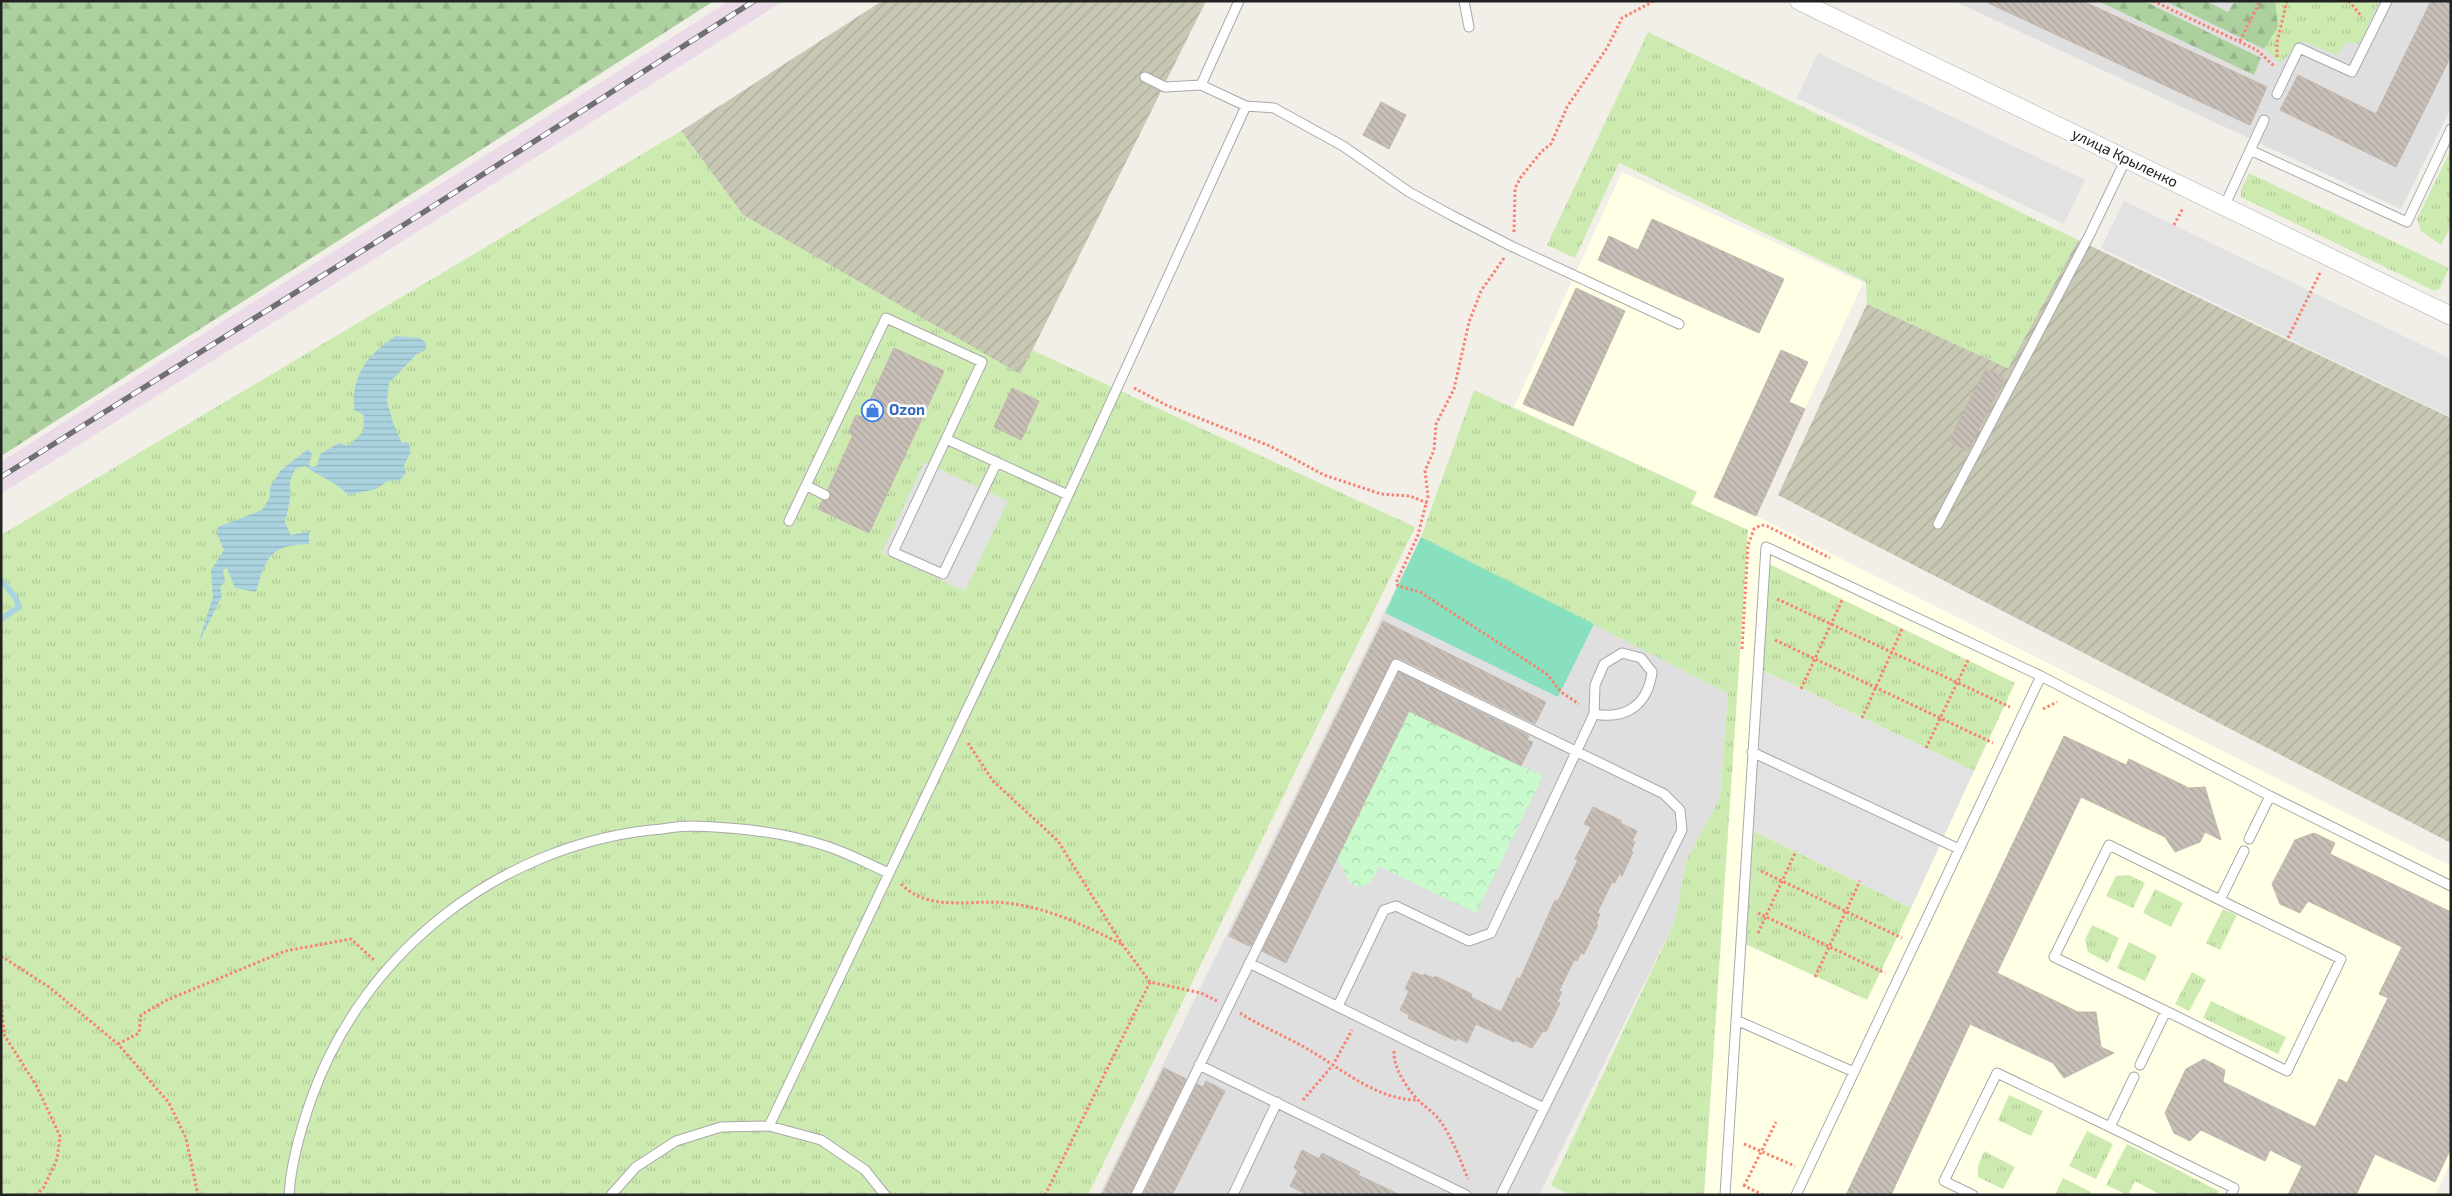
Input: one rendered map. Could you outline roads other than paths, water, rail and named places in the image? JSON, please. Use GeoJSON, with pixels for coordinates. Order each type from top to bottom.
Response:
{"type":"FeatureCollection","features":[{"type":"Feature","properties":{"kind":"street","name":"улица Крыленко"},"geometry":{"type":"LineString","coordinates":[[1799,1],[2451,316]]}},
{"type":"Feature","properties":{"kind":"lane"},"geometry":{"type":"LineString","coordinates":[[1201,85],[1239,1]]}},
{"type":"Feature","properties":{"kind":"lane"},"geometry":{"type":"LineString","coordinates":[[1464,1],[1469,27]]}},
{"type":"Feature","properties":{"kind":"lane"},"geometry":{"type":"LineString","coordinates":[[2277,94],[2300,48],[2352,72],[2387,1]]}},
{"type":"Feature","properties":{"kind":"lane"},"geometry":{"type":"LineString","coordinates":[[1145,77],[1165,87],[1201,85],[1246,106],[1274,108],[1343,146],[1409,192],[1511,246],[1679,324]]}},
{"type":"Feature","properties":{"kind":"lane"},"geometry":{"type":"LineString","coordinates":[[769,1126],[1068,495],[1246,106]]}},
{"type":"Feature","properties":{"kind":"lane"},"geometry":{"type":"LineString","coordinates":[[2224,206],[2264,120]]}},
{"type":"Feature","properties":{"kind":"lane"},"geometry":{"type":"LineString","coordinates":[[2250,150],[2406,222],[2451,129]]}},
{"type":"Feature","properties":{"kind":"lane"},"geometry":{"type":"LineString","coordinates":[[1938,524],[2089,236],[2126,159]]}},
{"type":"Feature","properties":{"kind":"lane"},"geometry":{"type":"LineString","coordinates":[[789,521],[886,318],[982,362],[893,552],[943,574],[997,462]]}},
{"type":"Feature","properties":{"kind":"lane"},"geometry":{"type":"LineString","coordinates":[[946,439],[1068,495]]}},
{"type":"Feature","properties":{"kind":"lane"},"geometry":{"type":"LineString","coordinates":[[807,486],[825,495]]}},
{"type":"Feature","properties":{"kind":"lane"},"geometry":{"type":"LineString","coordinates":[[1724,1195],[1766,547],[2041,676],[2270,796],[2451,886]]}},
{"type":"Feature","properties":{"kind":"lane"},"geometry":{"type":"LineString","coordinates":[[1338,1006],[1384,910],[1396,906],[1469,941],[1491,933],[1577,754],[1594,714],[1595,685],[1604,664],[1622,653],[1641,658],[1652,672],[1650,688],[1640,703],[1619,716],[1594,714]]}},
{"type":"Feature","properties":{"kind":"lane"},"geometry":{"type":"LineString","coordinates":[[1136,1195],[1396,664],[1577,754],[1664,794],[1680,810],[1682,830],[1501,1195]]}},
{"type":"Feature","properties":{"kind":"lane"},"geometry":{"type":"LineString","coordinates":[[1796,1195],[2041,676]]}},
{"type":"Feature","properties":{"kind":"lane"},"geometry":{"type":"LineString","coordinates":[[1752,752],[1960,849]]}},
{"type":"Feature","properties":{"kind":"lane"},"geometry":{"type":"LineString","coordinates":[[2249,839],[2270,796]]}},
{"type":"Feature","properties":{"kind":"lane"},"geometry":{"type":"LineString","coordinates":[[289,1195],[302,1125],[322,1070],[350,1018],[385,970],[434,921],[491,882],[554,852],[620,833],[689,826],[758,830],[826,846],[889,873]]}},
{"type":"Feature","properties":{"kind":"lane"},"geometry":{"type":"LineString","coordinates":[[2109,845],[2220,900],[2341,959],[2287,1071],[2054,957],[2109,845]]}},
{"type":"Feature","properties":{"kind":"lane"},"geometry":{"type":"LineString","coordinates":[[2220,900],[2244,851]]}},
{"type":"Feature","properties":{"kind":"lane"},"geometry":{"type":"LineString","coordinates":[[1249,963],[1544,1108]]}},
{"type":"Feature","properties":{"kind":"lane"},"geometry":{"type":"LineString","coordinates":[[2140,1065],[2166,1011]]}},
{"type":"Feature","properties":{"kind":"lane"},"geometry":{"type":"LineString","coordinates":[[1736,1020],[1854,1072]]}},
{"type":"Feature","properties":{"kind":"lane"},"geometry":{"type":"LineString","coordinates":[[1199,1065],[1468,1191]]}},
{"type":"Feature","properties":{"kind":"lane"},"geometry":{"type":"LineString","coordinates":[[1973,1195],[1944,1181],[1997,1072],[2234,1188],[2231,1195]]}},
{"type":"Feature","properties":{"kind":"lane"},"geometry":{"type":"LineString","coordinates":[[2110,1128],[2134,1077]]}},
{"type":"Feature","properties":{"kind":"lane"},"geometry":{"type":"LineString","coordinates":[[1232,1195],[1277,1102]]}},
{"type":"Feature","properties":{"kind":"lane"},"geometry":{"type":"LineString","coordinates":[[611,1195],[636,1167],[676,1141],[721,1127],[769,1126],[820,1140],[865,1170],[885,1195]]}},
{"type":"Feature","properties":{"kind":"water"},"geometry":{"type":"Polygon","coordinates":[[[396,336],[420,338],[426,343],[426,350],[417,354],[389,383],[387,401],[393,423],[402,443],[408,442],[411,452],[404,465],[406,473],[400,480],[388,481],[376,489],[348,495],[338,486],[305,466],[295,469],[290,481],[290,499],[285,523],[291,535],[309,531],[309,544],[286,547],[272,555],[263,570],[256,592],[235,588],[227,568],[223,570],[225,581],[220,587],[222,596],[198,644],[213,597],[211,570],[224,550],[217,534],[218,527],[262,510],[270,497],[270,487],[281,470],[308,449],[312,454],[309,465],[312,467],[317,466],[320,454],[339,443],[348,446],[363,432],[364,415],[354,410],[354,397],[358,376],[369,359],[396,336]]]}},
{"type":"Feature","properties":{"kind":"waterway"},"geometry":{"type":"LineString","coordinates":[[1,580],[15,597],[19,607],[1,619]]}},
{"type":"Feature","properties":{"kind":"railway"},"geometry":{"type":"LineString","coordinates":[[1,477],[413,219],[754,1]]}},
{"type":"Feature","properties":{"kind":"place","name":"Ozon"},"geometry":{"type":"Point","coordinates":[873,410]}}]}
